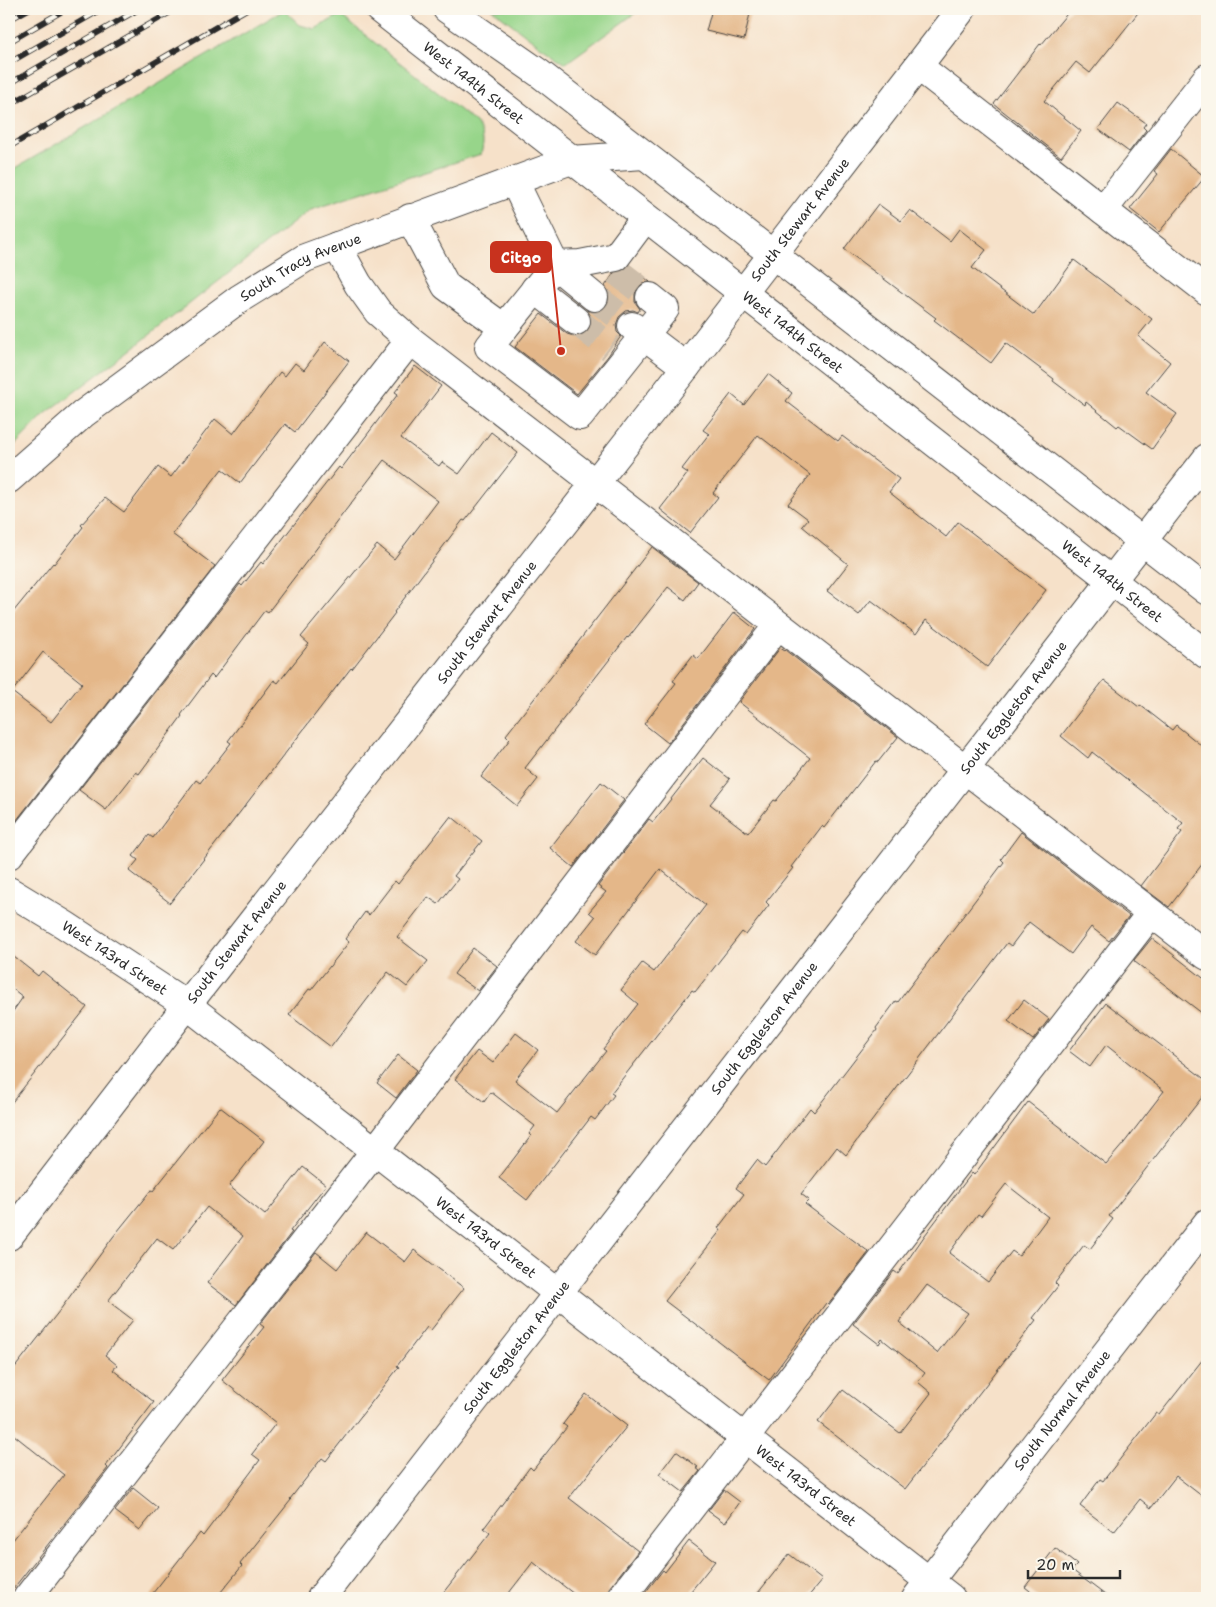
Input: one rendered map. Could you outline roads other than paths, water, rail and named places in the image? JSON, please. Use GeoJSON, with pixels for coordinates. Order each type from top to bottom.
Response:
{"type":"FeatureCollection","features":[{"type":"Feature","properties":{"kind":"street","name":"West 144th Street"},"geometry":{"type":"LineString","coordinates":[[379,9],[1207,655]]}},
{"type":"Feature","properties":{"kind":"street"},"geometry":{"type":"LineString","coordinates":[[447,9],[539,73],[1207,591]]}},
{"type":"Feature","properties":{"kind":"street","name":"South Stewart Avenue"},"geometry":{"type":"LineString","coordinates":[[9,1236],[186,1005],[686,367],[962,9]]}},
{"type":"Feature","properties":{"kind":"street"},"geometry":{"type":"LineString","coordinates":[[918,66],[1207,291]]}},
{"type":"Feature","properties":{"kind":"street"},"geometry":{"type":"LineString","coordinates":[[1103,210],[1207,78]]}},
{"type":"Feature","properties":{"kind":"street","name":"South Tracy Avenue"},"geometry":{"type":"LineString","coordinates":[[9,479],[83,414],[239,299],[305,258],[571,160],[644,155]]}},
{"type":"Feature","properties":{"kind":"street"},"geometry":{"type":"LineString","coordinates":[[514,181],[555,265],[594,297]]}},
{"type":"Feature","properties":{"kind":"street"},"geometry":{"type":"LineString","coordinates":[[410,218],[446,286],[504,328]]}},
{"type":"Feature","properties":{"kind":"street"},"geometry":{"type":"LineString","coordinates":[[645,218],[608,265],[555,265],[489,347],[580,416],[618,354],[638,330],[665,309],[650,297]]}},
{"type":"Feature","properties":{"kind":"street"},"geometry":{"type":"LineString","coordinates":[[337,246],[358,284],[378,312],[410,340],[1207,956]]}},
{"type":"Feature","properties":{"kind":"street"},"geometry":{"type":"LineString","coordinates":[[535,289],[576,321]]}},
{"type":"Feature","properties":{"kind":"street"},"geometry":{"type":"LineString","coordinates":[[638,330],[686,367]]}},
{"type":"Feature","properties":{"kind":"street"},"geometry":{"type":"LineString","coordinates":[[9,855],[410,340]]}},
{"type":"Feature","properties":{"kind":"street","name":"South Eggleston Avenue"},"geometry":{"type":"LineString","coordinates":[[321,1598],[1207,458]]}},
{"type":"Feature","properties":{"kind":"street"},"geometry":{"type":"LineString","coordinates":[[27,1598],[375,1151],[778,625]]}},
{"type":"Feature","properties":{"kind":"street","name":"West 143rd Street"},"geometry":{"type":"LineString","coordinates":[[9,892],[65,925],[186,1005],[744,1438],[922,1590],[952,1598]]}},
{"type":"Feature","properties":{"kind":"street"},"geometry":{"type":"LineString","coordinates":[[621,1598],[1152,913]]}},
{"type":"Feature","properties":{"kind":"street","name":"South Normal Avenue"},"geometry":{"type":"LineString","coordinates":[[922,1590],[1207,1223]]}},
{"type":"Feature","properties":{"kind":"tunnel"},"geometry":{"type":"LineString","coordinates":[[616,271],[650,297]]}},
{"type":"Feature","properties":{"kind":"tunnel"},"geometry":{"type":"LineString","coordinates":[[594,297],[632,326]]}},
{"type":"Feature","properties":{"kind":"tunnel"},"geometry":{"type":"LineString","coordinates":[[576,321],[611,348]]}},
{"type":"Feature","properties":{"kind":"railway"},"geometry":{"type":"LineString","coordinates":[[9,20],[29,9]]}},
{"type":"Feature","properties":{"kind":"railway"},"geometry":{"type":"LineString","coordinates":[[9,42],[66,9]]}},
{"type":"Feature","properties":{"kind":"railway"},"geometry":{"type":"LineString","coordinates":[[9,63],[102,9]]}},
{"type":"Feature","properties":{"kind":"railway"},"geometry":{"type":"LineString","coordinates":[[9,84],[139,9]]}},
{"type":"Feature","properties":{"kind":"railway"},"geometry":{"type":"LineString","coordinates":[[9,105],[176,9]]}},
{"type":"Feature","properties":{"kind":"railway"},"geometry":{"type":"LineString","coordinates":[[9,147],[247,9]]}},
{"type":"Feature","properties":{"kind":"place","name":"Citgo"},"geometry":{"type":"Point","coordinates":[561,351]}}]}
